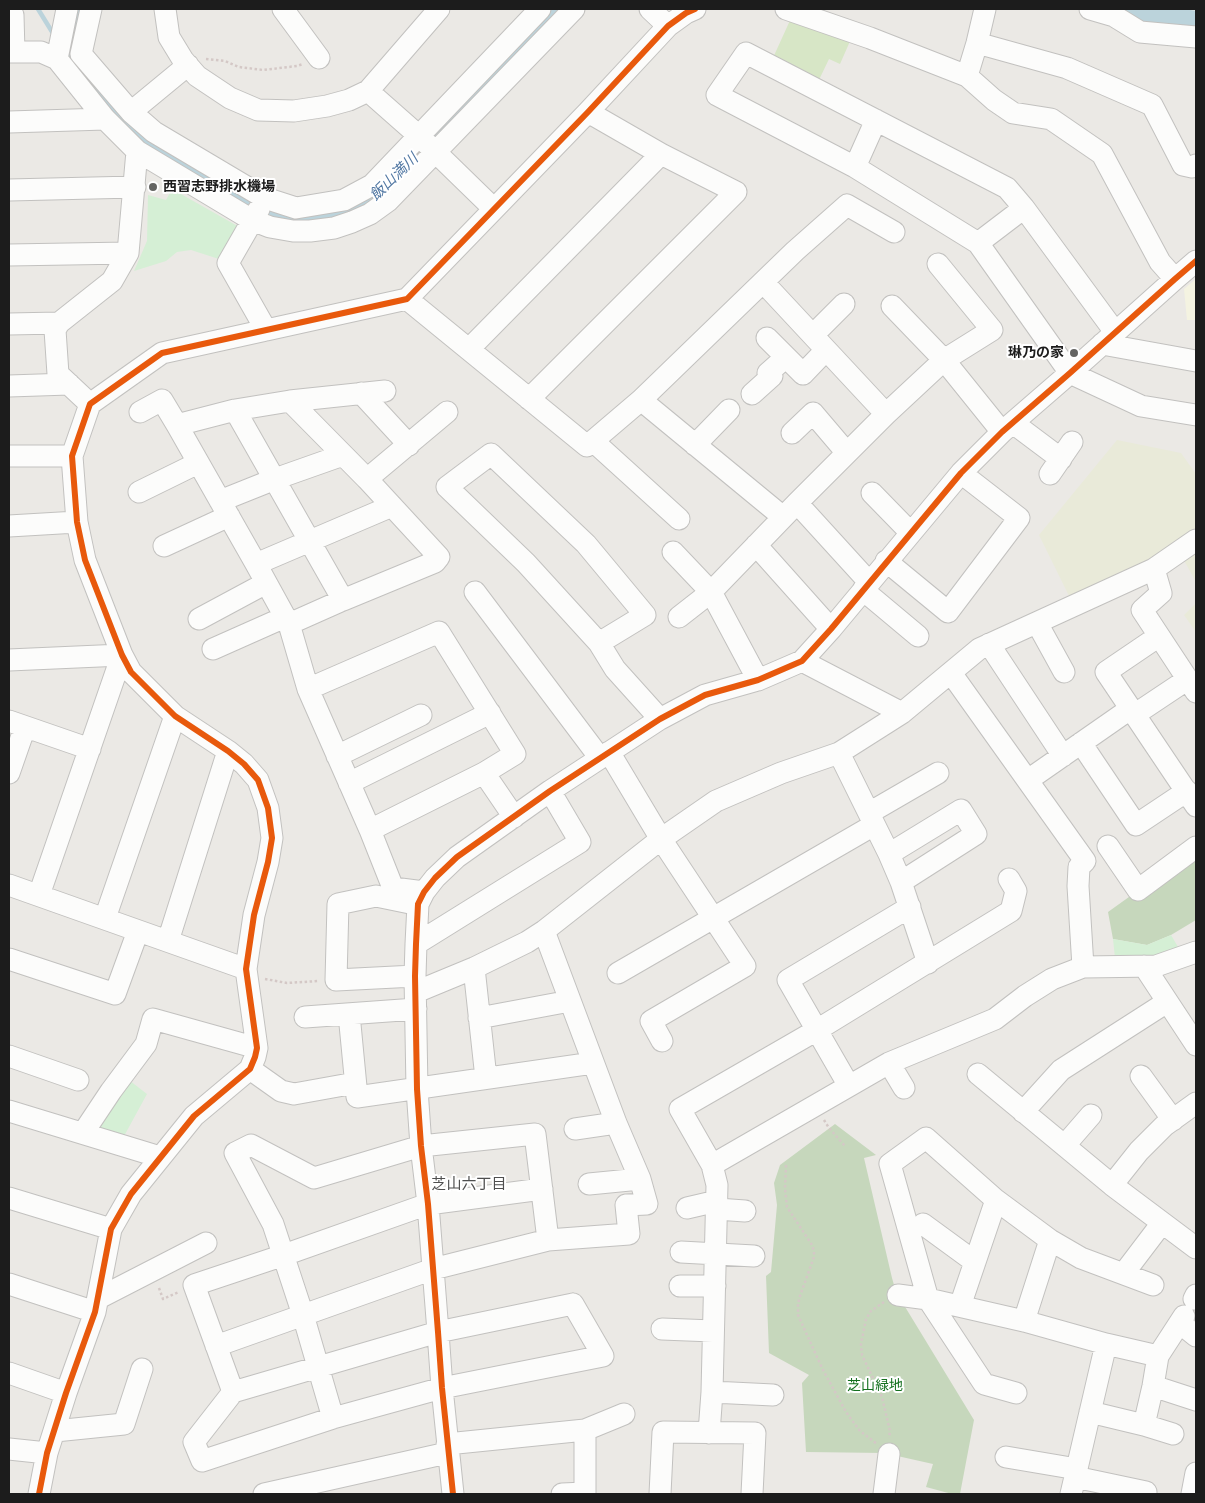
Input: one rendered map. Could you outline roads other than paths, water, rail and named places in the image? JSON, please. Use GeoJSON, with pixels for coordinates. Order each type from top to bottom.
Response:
{"type":"FeatureCollection","features":[{"type":"Feature","properties":{"kind":"street"},"geometry":{"type":"LineString","coordinates":[[57,59],[67,9]]}},
{"type":"Feature","properties":{"kind":"street"},"geometry":{"type":"LineString","coordinates":[[91,9],[81,54],[131,112],[154,132],[259,209],[270,227],[293,231],[334,228],[370,214],[388,201],[427,144],[540,9]]}},
{"type":"Feature","properties":{"kind":"street"},"geometry":{"type":"LineString","coordinates":[[165,9],[169,37],[183,60],[197,76],[230,98],[258,110],[294,111],[327,106],[349,100],[368,91],[438,9]]}},
{"type":"Feature","properties":{"kind":"street"},"geometry":{"type":"LineString","coordinates":[[283,9],[319,58]]}},
{"type":"Feature","properties":{"kind":"street"},"geometry":{"type":"LineString","coordinates":[[427,144],[574,9]]}},
{"type":"Feature","properties":{"kind":"street"},"geometry":{"type":"LineString","coordinates":[[650,9],[668,26]]}},
{"type":"Feature","properties":{"kind":"street"},"geometry":{"type":"LineString","coordinates":[[39,1494],[47,1453],[97,1305],[112,1229],[131,1194],[194,1116],[250,1069],[257,1048],[246,972],[254,915],[268,862],[272,838],[268,808],[258,780],[244,764],[228,751],[175,716],[131,672],[122,655],[85,560],[77,522],[72,456],[90,404],[162,353],[407,299],[588,112],[668,26],[695,9]]}},
{"type":"Feature","properties":{"kind":"street"},"geometry":{"type":"LineString","coordinates":[[786,9],[870,38],[967,76],[994,100],[1013,113],[1051,119],[1102,154],[1160,262],[1175,279]]}},
{"type":"Feature","properties":{"kind":"street"},"geometry":{"type":"LineString","coordinates":[[967,76],[978,43],[985,9]]}},
{"type":"Feature","properties":{"kind":"street"},"geometry":{"type":"LineString","coordinates":[[1090,9],[1114,16],[1140,32],[1196,37]]}},
{"type":"Feature","properties":{"kind":"street"},"geometry":{"type":"LineString","coordinates":[[12,15],[11,52],[40,52],[57,59],[105,118],[137,151],[259,209]]}},
{"type":"Feature","properties":{"kind":"street"},"geometry":{"type":"LineString","coordinates":[[978,43],[1067,68],[1152,105],[1183,165],[1192,167],[1196,165]]}},
{"type":"Feature","properties":{"kind":"street"},"geometry":{"type":"LineString","coordinates":[[1196,361],[1108,338],[1024,208],[1007,188],[746,53],[717,95],[855,166],[978,244],[1070,373],[1141,406],[1196,415]]}},
{"type":"Feature","properties":{"kind":"street"},"geometry":{"type":"LineString","coordinates":[[131,112],[188,65]]}},
{"type":"Feature","properties":{"kind":"street"},"geometry":{"type":"LineString","coordinates":[[368,91],[427,144],[494,209]]}},
{"type":"Feature","properties":{"kind":"street"},"geometry":{"type":"LineString","coordinates":[[529,399],[736,192],[661,154],[588,112]]}},
{"type":"Feature","properties":{"kind":"street"},"geometry":{"type":"LineString","coordinates":[[9,122],[105,118]]}},
{"type":"Feature","properties":{"kind":"street"},"geometry":{"type":"LineString","coordinates":[[855,166],[876,120]]}},
{"type":"Feature","properties":{"kind":"street"},"geometry":{"type":"LineString","coordinates":[[90,404],[58,374],[55,330],[59,323],[112,281],[128,252],[137,151]]}},
{"type":"Feature","properties":{"kind":"street"},"geometry":{"type":"LineString","coordinates":[[470,349],[661,154]]}},
{"type":"Feature","properties":{"kind":"street"},"geometry":{"type":"LineString","coordinates":[[9,190],[135,187]]}},
{"type":"Feature","properties":{"kind":"street"},"geometry":{"type":"LineString","coordinates":[[407,299],[587,446],[640,400],[763,282],[847,205],[894,232]]}},
{"type":"Feature","properties":{"kind":"street"},"geometry":{"type":"LineString","coordinates":[[978,244],[1024,208]]}},
{"type":"Feature","properties":{"kind":"street"},"geometry":{"type":"LineString","coordinates":[[259,209],[228,262],[266,330]]}},
{"type":"Feature","properties":{"kind":"street"},"geometry":{"type":"LineString","coordinates":[[9,255],[128,252]]}},
{"type":"Feature","properties":{"kind":"street"},"geometry":{"type":"LineString","coordinates":[[453,1494],[447,1448],[417,1089],[416,944],[421,898],[435,878],[457,857],[550,791],[660,719],[705,695],[758,680],[802,661],[961,473],[1007,427],[1196,262]]}},
{"type":"Feature","properties":{"kind":"street"},"geometry":{"type":"LineString","coordinates":[[679,617],[710,592],[886,414],[944,360],[992,330],[938,264]]}},
{"type":"Feature","properties":{"kind":"street"},"geometry":{"type":"LineString","coordinates":[[763,282],[886,414]]}},
{"type":"Feature","properties":{"kind":"street"},"geometry":{"type":"LineString","coordinates":[[767,338],[803,374],[844,304]]}},
{"type":"Feature","properties":{"kind":"street"},"geometry":{"type":"LineString","coordinates":[[892,306],[1007,427],[1061,458]]}},
{"type":"Feature","properties":{"kind":"street"},"geometry":{"type":"LineString","coordinates":[[9,324],[59,323]]}},
{"type":"Feature","properties":{"kind":"street"},"geometry":{"type":"LineString","coordinates":[[752,394],[772,376],[768,372],[786,356]]}},
{"type":"Feature","properties":{"kind":"street"},"geometry":{"type":"LineString","coordinates":[[9,386],[68,384]]}},
{"type":"Feature","properties":{"kind":"street"},"geometry":{"type":"LineString","coordinates":[[177,426],[235,410],[290,401],[385,391]]}},
{"type":"Feature","properties":{"kind":"street"},"geometry":{"type":"LineString","coordinates":[[360,394],[409,445]]}},
{"type":"Feature","properties":{"kind":"street"},"geometry":{"type":"LineString","coordinates":[[140,412],[162,400],[287,620],[308,689],[350,783],[393,888],[421,898]]}},
{"type":"Feature","properties":{"kind":"street"},"geometry":{"type":"LineString","coordinates":[[640,400],[695,445],[790,510],[918,636]]}},
{"type":"Feature","properties":{"kind":"street"},"geometry":{"type":"LineString","coordinates":[[213,649],[344,600],[435,562],[439,557],[367,479],[290,401]]}},
{"type":"Feature","properties":{"kind":"street"},"geometry":{"type":"LineString","coordinates":[[235,410],[344,600]]}},
{"type":"Feature","properties":{"kind":"street"},"geometry":{"type":"LineString","coordinates":[[695,445],[729,410]]}},
{"type":"Feature","properties":{"kind":"street"},"geometry":{"type":"LineString","coordinates":[[367,479],[447,412]]}},
{"type":"Feature","properties":{"kind":"street"},"geometry":{"type":"LineString","coordinates":[[792,434],[813,413],[847,453]]}},
{"type":"Feature","properties":{"kind":"street"},"geometry":{"type":"LineString","coordinates":[[593,441],[679,519]]}},
{"type":"Feature","properties":{"kind":"street"},"geometry":{"type":"LineString","coordinates":[[599,643],[645,616],[586,544],[491,454],[448,487],[526,563],[599,643],[615,669],[660,719]]}},
{"type":"Feature","properties":{"kind":"street"},"geometry":{"type":"LineString","coordinates":[[164,546],[275,479],[343,455]]}},
{"type":"Feature","properties":{"kind":"street"},"geometry":{"type":"LineString","coordinates":[[9,456],[72,456]]}},
{"type":"Feature","properties":{"kind":"street"},"geometry":{"type":"LineString","coordinates":[[139,492],[198,463]]}},
{"type":"Feature","properties":{"kind":"street"},"geometry":{"type":"LineString","coordinates":[[886,561],[948,612],[1019,518],[961,473]]}},
{"type":"Feature","properties":{"kind":"street"},"geometry":{"type":"LineString","coordinates":[[872,493],[910,532]]}},
{"type":"Feature","properties":{"kind":"street"},"geometry":{"type":"LineString","coordinates":[[256,564],[392,506]]}},
{"type":"Feature","properties":{"kind":"street"},"geometry":{"type":"LineString","coordinates":[[9,526],[77,522]]}},
{"type":"Feature","properties":{"kind":"street"},"geometry":{"type":"LineString","coordinates":[[305,1017],[349,1014],[416,992],[474,968],[527,942],[544,931],[661,838],[716,801],[781,773],[839,753],[902,712],[979,649],[1154,569],[1196,540]]}},
{"type":"Feature","properties":{"kind":"street"},"geometry":{"type":"LineString","coordinates":[[756,545],[831,628]]}},
{"type":"Feature","properties":{"kind":"street"},"geometry":{"type":"LineString","coordinates":[[673,552],[710,592],[758,680]]}},
{"type":"Feature","properties":{"kind":"street"},"geometry":{"type":"LineString","coordinates":[[1028,780],[1081,743],[1132,712],[1192,686],[1142,610],[1161,592],[1154,569]]}},
{"type":"Feature","properties":{"kind":"street"},"geometry":{"type":"LineString","coordinates":[[200,620],[266,583]]}},
{"type":"Feature","properties":{"kind":"street"},"geometry":{"type":"LineString","coordinates":[[475,592],[605,755],[745,966],[651,1021],[662,1041]]}},
{"type":"Feature","properties":{"kind":"street"},"geometry":{"type":"LineString","coordinates":[[1037,623],[1064,672]]}},
{"type":"Feature","properties":{"kind":"street"},"geometry":{"type":"LineString","coordinates":[[308,689],[439,632],[515,754],[484,773],[370,830]]}},
{"type":"Feature","properties":{"kind":"street"},"geometry":{"type":"LineString","coordinates":[[1081,743],[1136,826],[1191,798],[1106,672],[1159,636]]}},
{"type":"Feature","properties":{"kind":"street"},"geometry":{"type":"LineString","coordinates":[[989,644],[1063,756]]}},
{"type":"Feature","properties":{"kind":"street"},"geometry":{"type":"LineString","coordinates":[[9,660],[122,655]]}},
{"type":"Feature","properties":{"kind":"street"},"geometry":{"type":"LineString","coordinates":[[39,896],[122,655]]}},
{"type":"Feature","properties":{"kind":"street"},"geometry":{"type":"LineString","coordinates":[[802,661],[812,668],[902,712]]}},
{"type":"Feature","properties":{"kind":"street"},"geometry":{"type":"LineString","coordinates":[[950,674],[1085,861],[1079,867],[1078,886],[1083,967]]}},
{"type":"Feature","properties":{"kind":"street"},"geometry":{"type":"LineString","coordinates":[[350,783],[490,713]]}},
{"type":"Feature","properties":{"kind":"street"},"geometry":{"type":"LineString","coordinates":[[337,756],[421,714]]}},
{"type":"Feature","properties":{"kind":"street"},"geometry":{"type":"LineString","coordinates":[[105,918],[175,716]]}},
{"type":"Feature","properties":{"kind":"street"},"geometry":{"type":"LineString","coordinates":[[9,773],[17,724],[90,748]]}},
{"type":"Feature","properties":{"kind":"street"},"geometry":{"type":"LineString","coordinates":[[168,941],[228,751]]}},
{"type":"Feature","properties":{"kind":"street"},"geometry":{"type":"LineString","coordinates":[[839,753],[890,854],[928,962]]}},
{"type":"Feature","properties":{"kind":"street"},"geometry":{"type":"LineString","coordinates":[[484,773],[514,817]]}},
{"type":"Feature","properties":{"kind":"street"},"geometry":{"type":"LineString","coordinates":[[618,973],[714,918],[872,819],[938,773]]}},
{"type":"Feature","properties":{"kind":"street"},"geometry":{"type":"LineString","coordinates":[[416,944],[580,842],[550,791]]}},
{"type":"Feature","properties":{"kind":"street"},"geometry":{"type":"LineString","coordinates":[[890,854],[961,810],[976,834],[901,882]]}},
{"type":"Feature","properties":{"kind":"street"},"geometry":{"type":"LineString","coordinates":[[1108,846],[1138,890],[1196,847]]}},
{"type":"Feature","properties":{"kind":"street"},"geometry":{"type":"LineString","coordinates":[[710,1433],[717,1185],[712,1165],[680,1108],[817,1030],[1011,911],[1016,891],[1009,878]]}},
{"type":"Feature","properties":{"kind":"street"},"geometry":{"type":"LineString","coordinates":[[9,885],[168,941],[246,972]]}},
{"type":"Feature","properties":{"kind":"street"},"geometry":{"type":"LineString","coordinates":[[416,992],[336,980],[338,904],[376,896],[421,898]]}},
{"type":"Feature","properties":{"kind":"street"},"geometry":{"type":"LineString","coordinates":[[848,1086],[788,980],[910,907]]}},
{"type":"Feature","properties":{"kind":"street"},"geometry":{"type":"LineString","coordinates":[[9,960],[115,994],[138,931]]}},
{"type":"Feature","properties":{"kind":"street"},"geometry":{"type":"LineString","coordinates":[[216,1346],[433,1269],[548,1240],[629,1234],[626,1205],[647,1204],[640,1179],[616,1123],[544,931]]}},
{"type":"Feature","properties":{"kind":"street"},"geometry":{"type":"LineString","coordinates":[[712,1165],[889,1063],[995,1019],[1025,996],[1052,979],[1083,967],[1156,966],[1196,952]]}},
{"type":"Feature","properties":{"kind":"street"},"geometry":{"type":"LineString","coordinates":[[1144,966],[1167,1002],[1194,1037]]}},
{"type":"Feature","properties":{"kind":"street"},"geometry":{"type":"LineString","coordinates":[[474,968],[486,1078]]}},
{"type":"Feature","properties":{"kind":"street"},"geometry":{"type":"LineString","coordinates":[[479,1018],[570,1001]]}},
{"type":"Feature","properties":{"kind":"street"},"geometry":{"type":"LineString","coordinates":[[1024,1112],[1061,1070],[1167,1002]]}},
{"type":"Feature","properties":{"kind":"street"},"geometry":{"type":"LineString","coordinates":[[349,1014],[357,1097],[593,1063]]}},
{"type":"Feature","properties":{"kind":"street"},"geometry":{"type":"LineString","coordinates":[[83,1133],[146,1044],[153,1019],[257,1048]]}},
{"type":"Feature","properties":{"kind":"street"},"geometry":{"type":"LineString","coordinates":[[9,1056],[78,1080]]}},
{"type":"Feature","properties":{"kind":"street"},"geometry":{"type":"LineString","coordinates":[[889,1063],[904,1088]]}},
{"type":"Feature","properties":{"kind":"street"},"geometry":{"type":"LineString","coordinates":[[250,1069],[281,1092],[294,1094],[355,1083]]}},
{"type":"Feature","properties":{"kind":"street"},"geometry":{"type":"LineString","coordinates":[[978,1074],[1112,1185],[1196,1248]]}},
{"type":"Feature","properties":{"kind":"street"},"geometry":{"type":"LineString","coordinates":[[1141,1076],[1174,1120]]}},
{"type":"Feature","properties":{"kind":"street"},"geometry":{"type":"LineString","coordinates":[[1112,1185],[1139,1150],[1164,1126],[1196,1103]]}},
{"type":"Feature","properties":{"kind":"street"},"geometry":{"type":"LineString","coordinates":[[9,1111],[160,1157]]}},
{"type":"Feature","properties":{"kind":"street"},"geometry":{"type":"LineString","coordinates":[[1065,1145],[1091,1116]]}},
{"type":"Feature","properties":{"kind":"street"},"geometry":{"type":"LineString","coordinates":[[575,1129],[616,1123]]}},
{"type":"Feature","properties":{"kind":"street"},"geometry":{"type":"LineString","coordinates":[[333,1418],[303,1315],[273,1224],[235,1153],[251,1145],[314,1178],[421,1146],[535,1134],[548,1240]]}},
{"type":"Feature","properties":{"kind":"street"},"geometry":{"type":"LineString","coordinates":[[1016,1393],[984,1384],[928,1299],[890,1164],[926,1138],[996,1200],[1050,1240],[1081,1258],[1153,1285]]}},
{"type":"Feature","properties":{"kind":"street"},"geometry":{"type":"LineString","coordinates":[[589,1184],[640,1179]]}},
{"type":"Feature","properties":{"kind":"street"},"geometry":{"type":"LineString","coordinates":[[233,1392],[194,1285],[284,1256],[428,1204],[542,1188]]}},
{"type":"Feature","properties":{"kind":"street"},"geometry":{"type":"LineString","coordinates":[[9,1198],[112,1229]]}},
{"type":"Feature","properties":{"kind":"street"},"geometry":{"type":"LineString","coordinates":[[960,1306],[996,1200]]}},
{"type":"Feature","properties":{"kind":"street"},"geometry":{"type":"LineString","coordinates":[[687,1208],[717,1205],[745,1210]]}},
{"type":"Feature","properties":{"kind":"street"},"geometry":{"type":"LineString","coordinates":[[1124,1273],[1162,1223]]}},
{"type":"Feature","properties":{"kind":"street"},"geometry":{"type":"LineString","coordinates":[[923,1224],[975,1262]]}},
{"type":"Feature","properties":{"kind":"street"},"geometry":{"type":"LineString","coordinates":[[1024,1320],[1050,1240]]}},
{"type":"Feature","properties":{"kind":"street"},"geometry":{"type":"LineString","coordinates":[[9,1284],[97,1305],[206,1243]]}},
{"type":"Feature","properties":{"kind":"street"},"geometry":{"type":"LineString","coordinates":[[681,1252],[754,1256]]}},
{"type":"Feature","properties":{"kind":"street"},"geometry":{"type":"LineString","coordinates":[[680,1286],[715,1286]]}},
{"type":"Feature","properties":{"kind":"street"},"geometry":{"type":"LineString","coordinates":[[898,1295],[928,1299],[1024,1320],[1106,1344],[1158,1356]]}},
{"type":"Feature","properties":{"kind":"street"},"geometry":{"type":"LineString","coordinates":[[573,1304],[603,1356],[442,1388],[333,1418],[202,1461],[194,1442],[233,1392],[318,1368],[438,1332],[573,1304]]}},
{"type":"Feature","properties":{"kind":"street"},"geometry":{"type":"LineString","coordinates":[[1188,1308],[1196,1336]]}},
{"type":"Feature","properties":{"kind":"street"},"geometry":{"type":"LineString","coordinates":[[1144,1425],[1158,1356],[1188,1308]]}},
{"type":"Feature","properties":{"kind":"street"},"geometry":{"type":"LineString","coordinates":[[662,1329],[713,1331]]}},
{"type":"Feature","properties":{"kind":"street"},"geometry":{"type":"LineString","coordinates":[[1074,1480],[1106,1344]]}},
{"type":"Feature","properties":{"kind":"street"},"geometry":{"type":"LineString","coordinates":[[55,1431],[124,1424],[142,1369]]}},
{"type":"Feature","properties":{"kind":"street"},"geometry":{"type":"LineString","coordinates":[[9,1373],[66,1393]]}},
{"type":"Feature","properties":{"kind":"street"},"geometry":{"type":"LineString","coordinates":[[1153,1386],[1196,1400]]}},
{"type":"Feature","properties":{"kind":"street"},"geometry":{"type":"LineString","coordinates":[[712,1392],[773,1394]]}},
{"type":"Feature","properties":{"kind":"street"},"geometry":{"type":"LineString","coordinates":[[1090,1412],[1173,1434]]}},
{"type":"Feature","properties":{"kind":"street"},"geometry":{"type":"LineString","coordinates":[[264,1494],[447,1448],[585,1430],[624,1414]]}},
{"type":"Feature","properties":{"kind":"street"},"geometry":{"type":"LineString","coordinates":[[562,1494],[585,1493],[585,1430]]}},
{"type":"Feature","properties":{"kind":"street"},"geometry":{"type":"LineString","coordinates":[[660,1494],[663,1432],[755,1433],[752,1494]]}},
{"type":"Feature","properties":{"kind":"street"},"geometry":{"type":"LineString","coordinates":[[9,1448],[47,1453]]}},
{"type":"Feature","properties":{"kind":"street"},"geometry":{"type":"LineString","coordinates":[[884,1494],[889,1454]]}},
{"type":"Feature","properties":{"kind":"street"},"geometry":{"type":"LineString","coordinates":[[1006,1457],[1074,1480],[1146,1492]]}},
{"type":"Feature","properties":{"kind":"street"},"geometry":{"type":"LineString","coordinates":[[1192,1494],[1196,1473]]}},
{"type":"Feature","properties":{"kind":"waterway"},"geometry":{"type":"LineString","coordinates":[[38,9],[54,35]]}},
{"type":"Feature","properties":{"kind":"waterway","name":"飯山満川"},"geometry":{"type":"LineString","coordinates":[[79,22],[70,62],[141,138],[276,216],[311,218],[349,211],[365,204],[381,192],[558,9]]}},
{"type":"Feature","properties":{"kind":"waterway","name":"飯山満川"},"geometry":{"type":"LineString","coordinates":[[1130,9],[1144,17],[1196,24]]}},
{"type":"Feature","properties":{"kind":"place","name":"西習志野排水機場"},"geometry":{"type":"Point","coordinates":[153,187]}},
{"type":"Feature","properties":{"kind":"place","name":"琳乃の家"},"geometry":{"type":"Point","coordinates":[1074,353]}},
{"type":"Feature","properties":{"kind":"district","name":"芝山六丁目"},"geometry":{"type":"Point","coordinates":[469,1184]}},
{"type":"Feature","properties":{"kind":"park label","name":"芝山緑地"},"geometry":{"type":"Point","coordinates":[875,1386]}}]}
